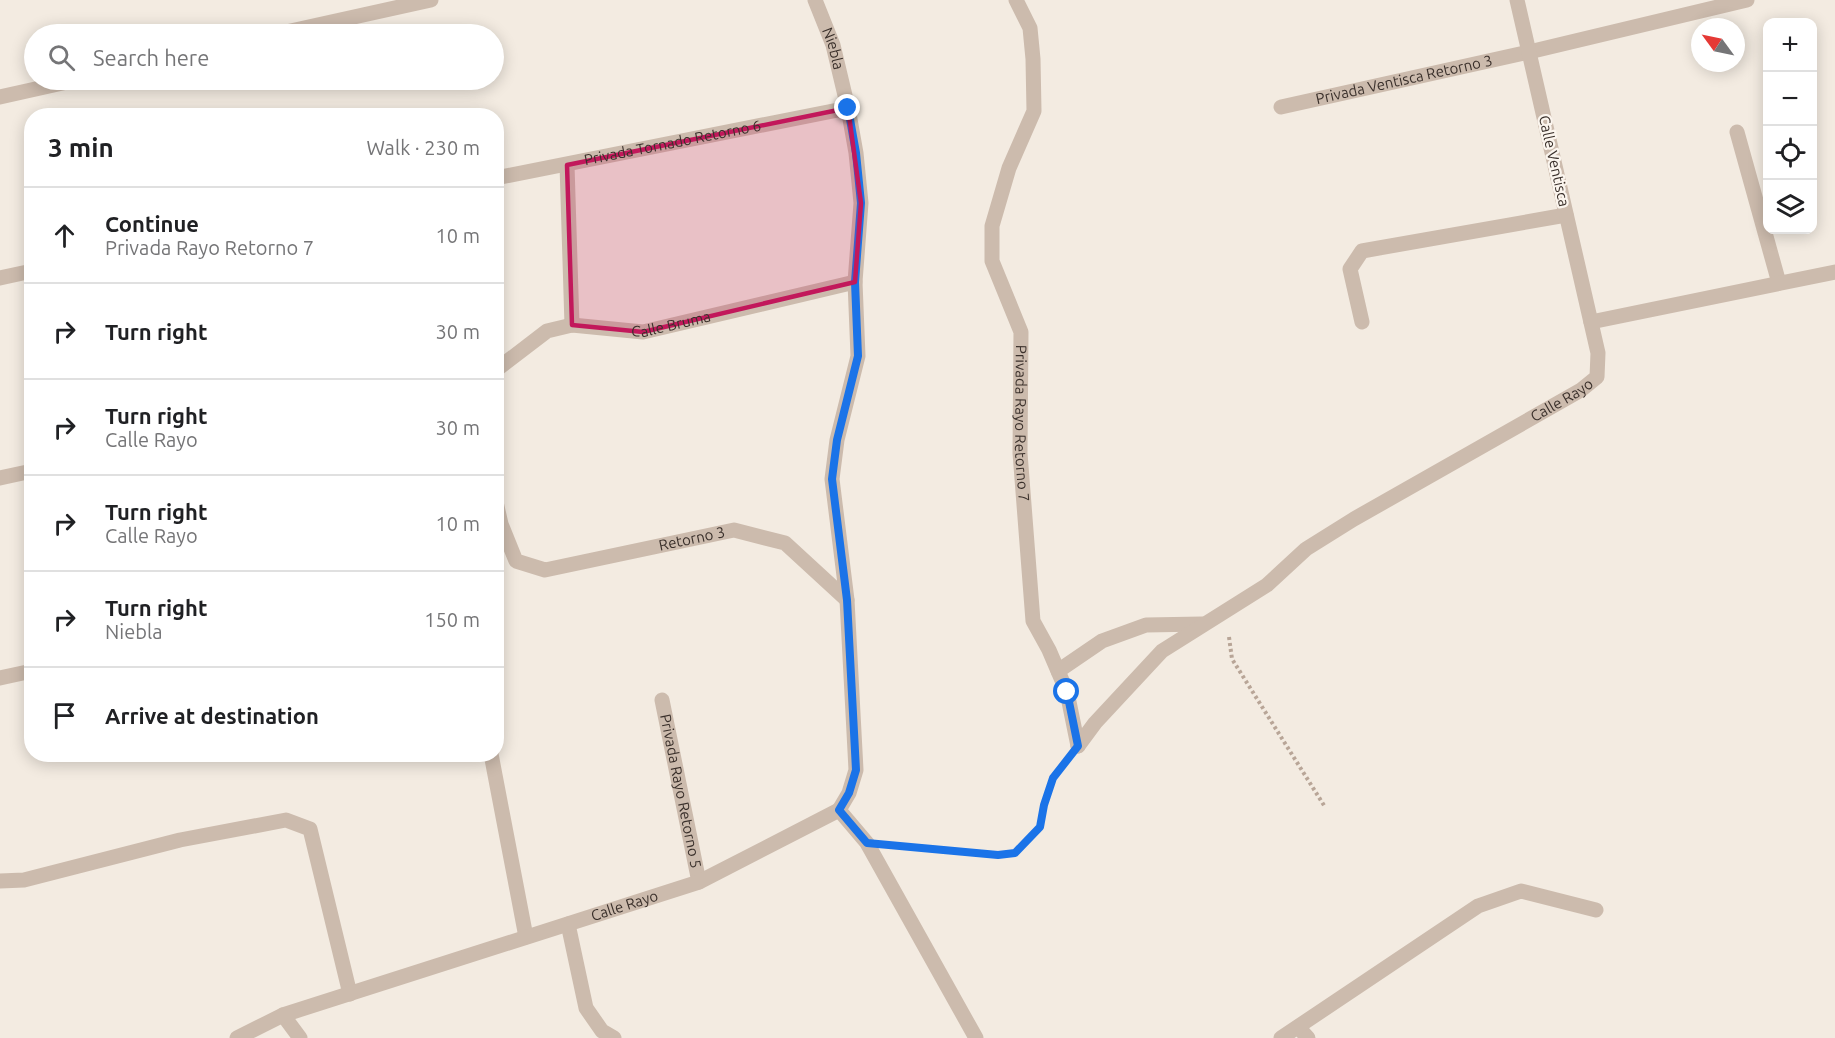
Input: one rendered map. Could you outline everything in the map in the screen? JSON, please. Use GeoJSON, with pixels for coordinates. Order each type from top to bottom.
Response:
{"type":"FeatureCollection","features":[{"type":"Feature","properties":{"kind":"street"},"geometry":{"type":"LineString","coordinates":[[323,24],[431,0]]}},
{"type":"Feature","properties":{"kind":"street","name":"Niebla"},"geometry":{"type":"LineString","coordinates":[[815,0],[833,45],[848,108],[856,153],[861,203],[855,282],[858,356],[837,440],[832,479],[847,600],[856,770],[849,793],[839,810]]}},
{"type":"Feature","properties":{"kind":"street","name":"Privada Rayo Retorno 7"},"geometry":{"type":"LineString","coordinates":[[1016,0],[1030,28],[1034,111],[1009,168],[992,226],[992,261],[1021,332],[1020,453],[1033,621],[1067,692],[1078,746]]}},
{"type":"Feature","properties":{"kind":"street","name":"Calle Ventisca"},"geometry":{"type":"LineString","coordinates":[[1517,0],[1591,322]]}},
{"type":"Feature","properties":{"kind":"street","name":"Privada Ventisca Retorno 3"},"geometry":{"type":"LineString","coordinates":[[1281,107],[1529,52],[1747,0]]}},
{"type":"Feature","properties":{"kind":"street"},"geometry":{"type":"LineString","coordinates":[[0,97],[31,90]]}},
{"type":"Feature","properties":{"kind":"street","name":"Privada Tornado Retorno 6"},"geometry":{"type":"LineString","coordinates":[[504,177],[848,108]]}},
{"type":"Feature","properties":{"kind":"street"},"geometry":{"type":"LineString","coordinates":[[1737,132],[1779,283]]}},
{"type":"Feature","properties":{"kind":"street"},"geometry":{"type":"LineString","coordinates":[[567,165],[572,325]]}},
{"type":"Feature","properties":{"kind":"street"},"geometry":{"type":"LineString","coordinates":[[1362,322],[1350,269],[1362,251],[1566,215]]}},
{"type":"Feature","properties":{"kind":"street"},"geometry":{"type":"LineString","coordinates":[[1591,322],[1835,272]]}},
{"type":"Feature","properties":{"kind":"street"},"geometry":{"type":"LineString","coordinates":[[0,278],[24,273]]}},
{"type":"Feature","properties":{"kind":"street","name":"Calle Bruma"},"geometry":{"type":"LineString","coordinates":[[504,364],[547,331],[572,325],[643,332],[855,282]]}},
{"type":"Feature","properties":{"kind":"street","name":"Calle Rayo"},"geometry":{"type":"LineString","coordinates":[[1239,602],[1267,585],[1306,549],[1354,519],[1581,390],[1597,377],[1598,353],[1591,322]]}},
{"type":"Feature","properties":{"kind":"street"},"geometry":{"type":"LineString","coordinates":[[0,478],[24,473]]}},
{"type":"Feature","properties":{"kind":"street","name":"Retorno 3"},"geometry":{"type":"LineString","coordinates":[[504,531],[516,561],[545,570],[734,530],[786,543],[847,600]]}},
{"type":"Feature","properties":{"kind":"street"},"geometry":{"type":"LineString","coordinates":[[1078,746],[1095,723],[1162,651],[1239,602]]}},
{"type":"Feature","properties":{"kind":"street"},"geometry":{"type":"LineString","coordinates":[[1058,671],[1102,641],[1146,625],[1202,624]]}},
{"type":"Feature","properties":{"kind":"street"},"geometry":{"type":"LineString","coordinates":[[0,678],[24,673]]}},
{"type":"Feature","properties":{"kind":"street","name":"Privada Rayo Retorno 5"},"geometry":{"type":"LineString","coordinates":[[662,700],[699,882]]}},
{"type":"Feature","properties":{"kind":"street"},"geometry":{"type":"LineString","coordinates":[[493,762],[526,937]]}},
{"type":"Feature","properties":{"kind":"street"},"geometry":{"type":"LineString","coordinates":[[839,810],[867,843],[976,1038]]}},
{"type":"Feature","properties":{"kind":"street","name":"Calle Rayo"},"geometry":{"type":"LineString","coordinates":[[237,1038],[283,1015],[699,882],[839,810]]}},
{"type":"Feature","properties":{"kind":"street"},"geometry":{"type":"LineString","coordinates":[[0,881],[24,880],[180,840],[286,820],[310,829],[350,994]]}},
{"type":"Feature","properties":{"kind":"street"},"geometry":{"type":"LineString","coordinates":[[1281,1038],[1478,906],[1521,891],[1596,910]]}},
{"type":"Feature","properties":{"kind":"street"},"geometry":{"type":"LineString","coordinates":[[568,924],[586,1008],[602,1031],[614,1038]]}},
{"type":"Feature","properties":{"kind":"street"},"geometry":{"type":"LineString","coordinates":[[283,1015],[300,1038]]}},
{"type":"Feature","properties":{"kind":"street"},"geometry":{"type":"LineString","coordinates":[[1298,1026],[1308,1038]]}},
{"type":"Feature","properties":{"kind":"path"},"geometry":{"type":"LineString","coordinates":[[1239,602],[1228,634],[1232,659],[1325,807]]}},
{"type":"Feature","properties":{"kind":"path"},"geometry":{"type":"LineString","coordinates":[[867,843],[998,855],[1015,853],[1040,827],[1053,778],[1078,746]]}},
{"type":"Feature","properties":{"kind":"highlighted area"},"geometry":{"type":"Polygon","coordinates":[[[848,108],[861,203],[855,282],[643,332],[572,325],[567,165],[848,108]]]}},
{"type":"Feature","properties":{"kind":"route"},"geometry":{"type":"LineString","coordinates":[[848,108],[856,153],[861,203],[855,282],[858,356],[837,440],[832,479],[847,600],[856,770],[849,793],[839,810],[867,843],[998,855],[1015,853],[1040,827],[1053,778],[1078,746],[1067,692]]}}]}
